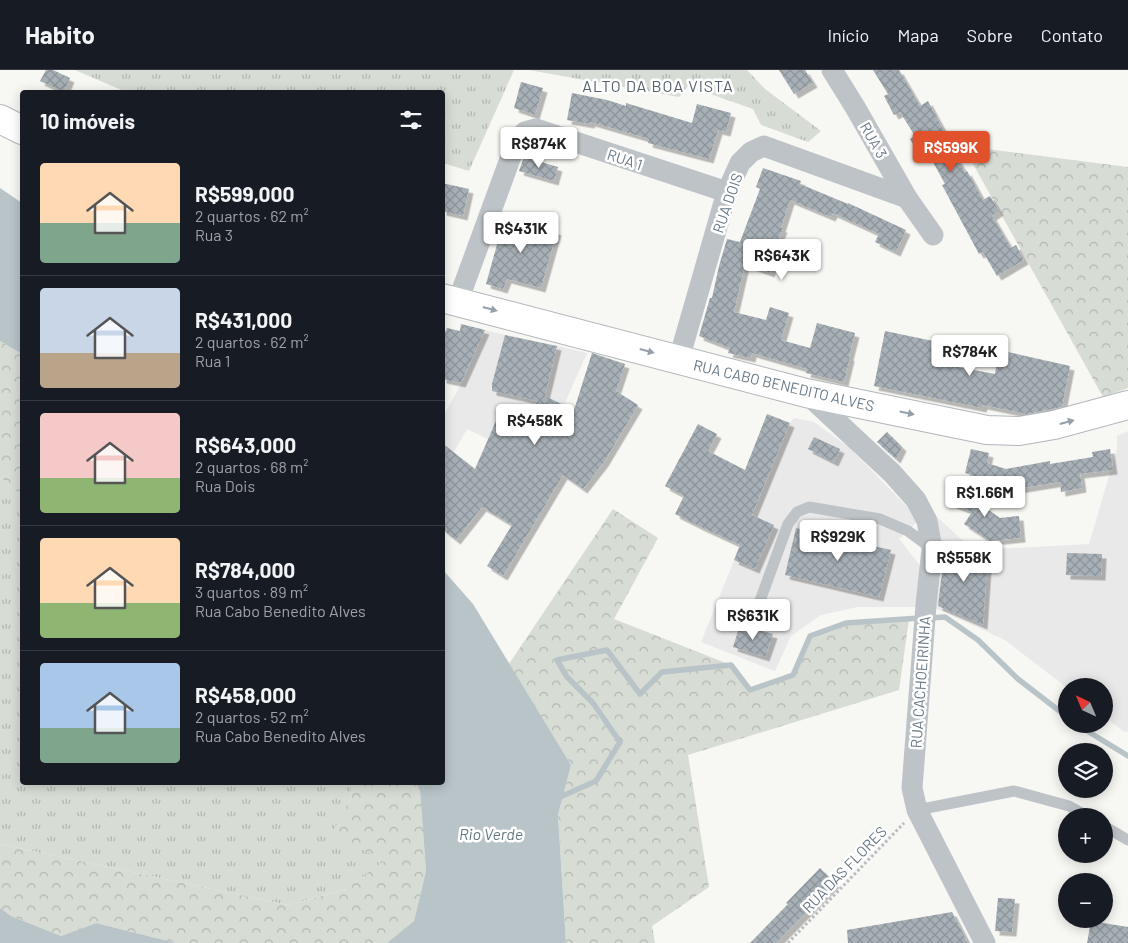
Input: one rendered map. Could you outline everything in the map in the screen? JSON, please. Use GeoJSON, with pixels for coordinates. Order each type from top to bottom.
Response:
{"type":"FeatureCollection","features":[{"type":"Feature","properties":{"kind":"main road"},"geometry":{"type":"LineString","coordinates":[[0,119],[20,129]]}},
{"type":"Feature","properties":{"kind":"main road","name":"RUA CABO BENEDITO ALVES"},"geometry":{"type":"LineString","coordinates":[[450,299],[806,393],[986,430],[1019,431],[1054,425],[1128,405]]}},
{"type":"Feature","properties":{"kind":"street","name":"RUA 3"},"geometry":{"type":"LineString","coordinates":[[832,70],[907,198],[933,234]]}},
{"type":"Feature","properties":{"kind":"street","name":"RUA 1"},"geometry":{"type":"LineString","coordinates":[[450,299],[517,140],[525,132],[536,129],[728,192]]}},
{"type":"Feature","properties":{"kind":"street","name":"RUA DOIS"},"geometry":{"type":"LineString","coordinates":[[679,359],[728,192],[740,163],[751,152],[764,146],[907,198]]}},
{"type":"Feature","properties":{"kind":"street","name":"RUA CACHOEIRINHA"},"geometry":{"type":"LineString","coordinates":[[806,393],[892,473],[916,500],[927,521],[932,549],[912,788],[917,810],[985,943]]}},
{"type":"Feature","properties":{"kind":"lane"},"geometry":{"type":"LineString","coordinates":[[757,610],[788,524],[796,512],[809,507],[880,519],[908,531],[932,549]]}},
{"type":"Feature","properties":{"kind":"lane"},"geometry":{"type":"LineString","coordinates":[[917,810],[1014,791],[1073,808]]}},
{"type":"Feature","properties":{"kind":"lane"},"geometry":{"type":"LineString","coordinates":[[1113,831],[1128,840]]}},
{"type":"Feature","properties":{"kind":"path","name":"RUA DAS FLORES"},"geometry":{"type":"LineString","coordinates":[[788,943],[917,810]]}},
{"type":"Feature","properties":{"kind":"shaded area"},"geometry":{"type":"Polygon","coordinates":[[[485,330],[505,335],[491,390],[514,396],[550,376],[557,346],[587,353],[564,405],[540,395],[522,433],[496,421],[488,439],[467,429],[454,452],[445,474],[445,413],[460,386],[485,330]]]}},
{"type":"Feature","properties":{"kind":"shaded area"},"geometry":{"type":"Polygon","coordinates":[[[794,418],[814,422],[850,448],[910,510],[917,522],[899,539],[922,568],[917,607],[857,607],[821,615],[791,636],[775,671],[701,642],[790,423],[794,418]]]}},
{"type":"Feature","properties":{"kind":"shaded area"},"geometry":{"type":"Polygon","coordinates":[[[1128,431],[1128,732],[1123,731],[1113,723],[1113,678],[1058,678],[1058,681],[1005,640],[931,606],[929,510],[968,545],[997,549],[1089,544],[1117,449],[1117,436],[1128,431]]]}},
{"type":"Feature","properties":{"kind":"green space"},"geometry":{"type":"Polygon","coordinates":[[[75,70],[514,70],[469,171],[445,164],[445,90],[121,90],[75,70]]]}},
{"type":"Feature","properties":{"kind":"green space"},"geometry":{"type":"Polygon","coordinates":[[[529,70],[747,70],[765,89],[821,131],[808,142],[761,125],[753,109],[688,86],[679,97],[529,70]]]}},
{"type":"Feature","properties":{"kind":"green space"},"geometry":{"type":"Polygon","coordinates":[[[963,146],[1128,167],[1128,388],[1103,397],[963,146]]]}},
{"type":"Feature","properties":{"kind":"green space"},"geometry":{"type":"Polygon","coordinates":[[[0,341],[20,353],[20,495],[0,477],[0,341]]]}},
{"type":"Feature","properties":{"kind":"green space"},"geometry":{"type":"Polygon","coordinates":[[[0,477],[20,495],[20,785],[351,785],[352,795],[332,835],[386,860],[344,890],[288,905],[0,844],[0,477]]]}},
{"type":"Feature","properties":{"kind":"green space"},"geometry":{"type":"Polygon","coordinates":[[[613,509],[658,538],[614,619],[731,665],[750,689],[793,675],[810,636],[846,623],[909,619],[899,690],[688,755],[709,887],[652,926],[655,943],[566,943],[558,815],[571,765],[509,664],[613,509]]]}},
{"type":"Feature","properties":{"kind":"green space"},"geometry":{"type":"Polygon","coordinates":[[[351,785],[417,785],[420,791],[426,871],[414,921],[387,943],[176,943],[96,923],[61,936],[11,916],[0,908],[0,844],[288,905],[344,890],[385,860],[331,835],[352,795],[351,785]]]}},
{"type":"Feature","properties":{"kind":"water"},"geometry":{"type":"Polygon","coordinates":[[[0,188],[20,202],[20,353],[0,341],[0,188]]]}},
{"type":"Feature","properties":{"kind":"water","name":"Rio Verde"},"geometry":{"type":"Polygon","coordinates":[[[445,572],[473,604],[571,765],[558,815],[566,943],[387,943],[414,921],[426,871],[420,791],[417,785],[445,785],[445,572]]]}},
{"type":"Feature","properties":{"kind":"water"},"geometry":{"type":"Polygon","coordinates":[[[0,908],[11,916],[61,936],[96,923],[176,943],[0,943],[0,908]]]}},
{"type":"Feature","properties":{"kind":"building"},"geometry":{"type":"Polygon","coordinates":[[[46,70],[53,70],[70,78],[65,90],[60,90],[40,81],[46,70]]]}},
{"type":"Feature","properties":{"kind":"building"},"geometry":{"type":"Polygon","coordinates":[[[779,70],[805,70],[813,83],[794,94],[779,70]]]}},
{"type":"Feature","properties":{"kind":"building"},"geometry":{"type":"Polygon","coordinates":[[[873,70],[899,70],[920,106],[928,101],[949,140],[947,141],[965,172],[967,171],[983,200],[990,196],[999,211],[992,216],[1011,248],[1016,245],[1024,260],[997,276],[983,252],[979,254],[942,185],[945,184],[928,153],[921,157],[910,139],[915,136],[900,112],[894,115],[884,96],[888,94],[873,70]]]}},
{"type":"Feature","properties":{"kind":"building"},"geometry":{"type":"Polygon","coordinates":[[[521,82],[543,88],[535,115],[514,108],[521,82]]]}},
{"type":"Feature","properties":{"kind":"building"},"geometry":{"type":"Polygon","coordinates":[[[572,93],[626,106],[626,103],[692,123],[697,104],[731,113],[726,132],[718,130],[709,159],[648,143],[649,139],[591,122],[590,124],[567,120],[572,93]]]}},
{"type":"Feature","properties":{"kind":"building"},"geometry":{"type":"Polygon","coordinates":[[[524,157],[558,167],[554,181],[519,171],[524,157]]]}},
{"type":"Feature","properties":{"kind":"building"},"geometry":{"type":"Polygon","coordinates":[[[763,168],[801,181],[800,184],[848,203],[906,230],[896,252],[875,242],[879,234],[833,213],[831,217],[790,200],[781,228],[783,228],[773,253],[776,254],[770,273],[745,264],[734,312],[766,320],[770,307],[789,313],[781,340],[810,348],[817,323],[855,333],[844,382],[806,373],[807,369],[752,353],[751,358],[728,353],[730,348],[699,336],[710,298],[712,298],[727,239],[740,242],[760,189],[756,187],[763,168]]]}},
{"type":"Feature","properties":{"kind":"building"},"geometry":{"type":"Polygon","coordinates":[[[445,184],[469,189],[463,216],[445,212],[445,184]]]}},
{"type":"Feature","properties":{"kind":"building"},"geometry":{"type":"Polygon","coordinates":[[[505,216],[557,231],[541,288],[507,279],[503,289],[486,284],[505,216]]]}},
{"type":"Feature","properties":{"kind":"building"},"geometry":{"type":"Polygon","coordinates":[[[461,324],[485,330],[461,383],[445,380],[445,332],[447,328],[460,331],[461,324]]]}},
{"type":"Feature","properties":{"kind":"building"},"geometry":{"type":"Polygon","coordinates":[[[885,331],[957,346],[953,366],[995,374],[999,350],[1070,366],[1062,407],[1026,414],[983,405],[982,408],[874,386],[885,331]]]}},
{"type":"Feature","properties":{"kind":"building"},"geometry":{"type":"Polygon","coordinates":[[[505,335],[557,346],[545,396],[574,410],[592,353],[625,364],[616,391],[638,405],[604,462],[583,489],[563,475],[503,576],[487,566],[512,525],[482,507],[456,540],[445,531],[445,445],[475,469],[496,421],[522,433],[537,401],[492,391],[492,384],[505,335]]]}},
{"type":"Feature","properties":{"kind":"building"},"geometry":{"type":"Polygon","coordinates":[[[767,414],[790,423],[752,515],[774,525],[755,569],[734,560],[740,545],[675,514],[684,496],[665,486],[698,424],[717,434],[708,451],[745,470],[767,414]]]}},
{"type":"Feature","properties":{"kind":"building"},"geometry":{"type":"Polygon","coordinates":[[[887,432],[902,447],[896,459],[877,442],[887,432]]]}},
{"type":"Feature","properties":{"kind":"building"},"geometry":{"type":"Polygon","coordinates":[[[814,437],[840,449],[834,462],[808,449],[814,437]]]}},
{"type":"Feature","properties":{"kind":"building"},"geometry":{"type":"Polygon","coordinates":[[[971,449],[989,453],[987,463],[1006,469],[1050,461],[1050,464],[1093,457],[1092,452],[1110,449],[1113,470],[1080,474],[1082,488],[1061,492],[1060,482],[1017,489],[965,473],[971,449]]]}},
{"type":"Feature","properties":{"kind":"building"},"geometry":{"type":"Polygon","coordinates":[[[952,484],[1000,518],[1019,516],[1021,538],[990,541],[964,524],[972,512],[945,501],[952,484]]]}},
{"type":"Feature","properties":{"kind":"building"},"geometry":{"type":"Polygon","coordinates":[[[796,528],[891,550],[879,597],[785,575],[796,528]]]}},
{"type":"Feature","properties":{"kind":"building"},"geometry":{"type":"Polygon","coordinates":[[[947,546],[988,552],[983,625],[938,606],[947,546]]]}},
{"type":"Feature","properties":{"kind":"building"},"geometry":{"type":"Polygon","coordinates":[[[1067,553],[1102,554],[1101,576],[1066,575],[1067,553]]]}},
{"type":"Feature","properties":{"kind":"building"},"geometry":{"type":"Polygon","coordinates":[[[740,625],[773,634],[765,657],[733,647],[740,625]]]}},
{"type":"Feature","properties":{"kind":"building"},"geometry":{"type":"Polygon","coordinates":[[[820,868],[835,883],[776,943],[750,943],[788,904],[786,903],[820,868]]]}},
{"type":"Feature","properties":{"kind":"building"},"geometry":{"type":"Polygon","coordinates":[[[998,898],[1015,899],[1012,932],[995,931],[998,898]]]}},
{"type":"Feature","properties":{"kind":"building"},"geometry":{"type":"Polygon","coordinates":[[[952,912],[968,943],[848,943],[847,930],[952,912]]]}},
{"type":"Feature","properties":{"kind":"building"},"geometry":{"type":"Polygon","coordinates":[[[1113,925],[1128,927],[1128,943],[1087,943],[1090,928],[1113,928],[1113,925]]]}},
{"type":"Feature","properties":{"kind":"waterway"},"geometry":{"type":"LineString","coordinates":[[929,618],[945,617],[978,640],[1018,679],[1058,710]]}},
{"type":"Feature","properties":{"kind":"waterway"},"geometry":{"type":"LineString","coordinates":[[558,798],[596,781],[620,742],[593,703],[567,677],[557,660],[607,650],[640,694],[662,672],[731,665],[750,690],[793,675],[810,636],[846,623],[920,618]]}},
{"type":"Feature","properties":{"kind":"waterway"},"geometry":{"type":"LineString","coordinates":[[1091,733],[1128,756]]}},
{"type":"Feature","properties":{"kind":"district","name":"ALTO DA BOA VISTA"},"geometry":{"type":"Point","coordinates":[658,85]}}]}
